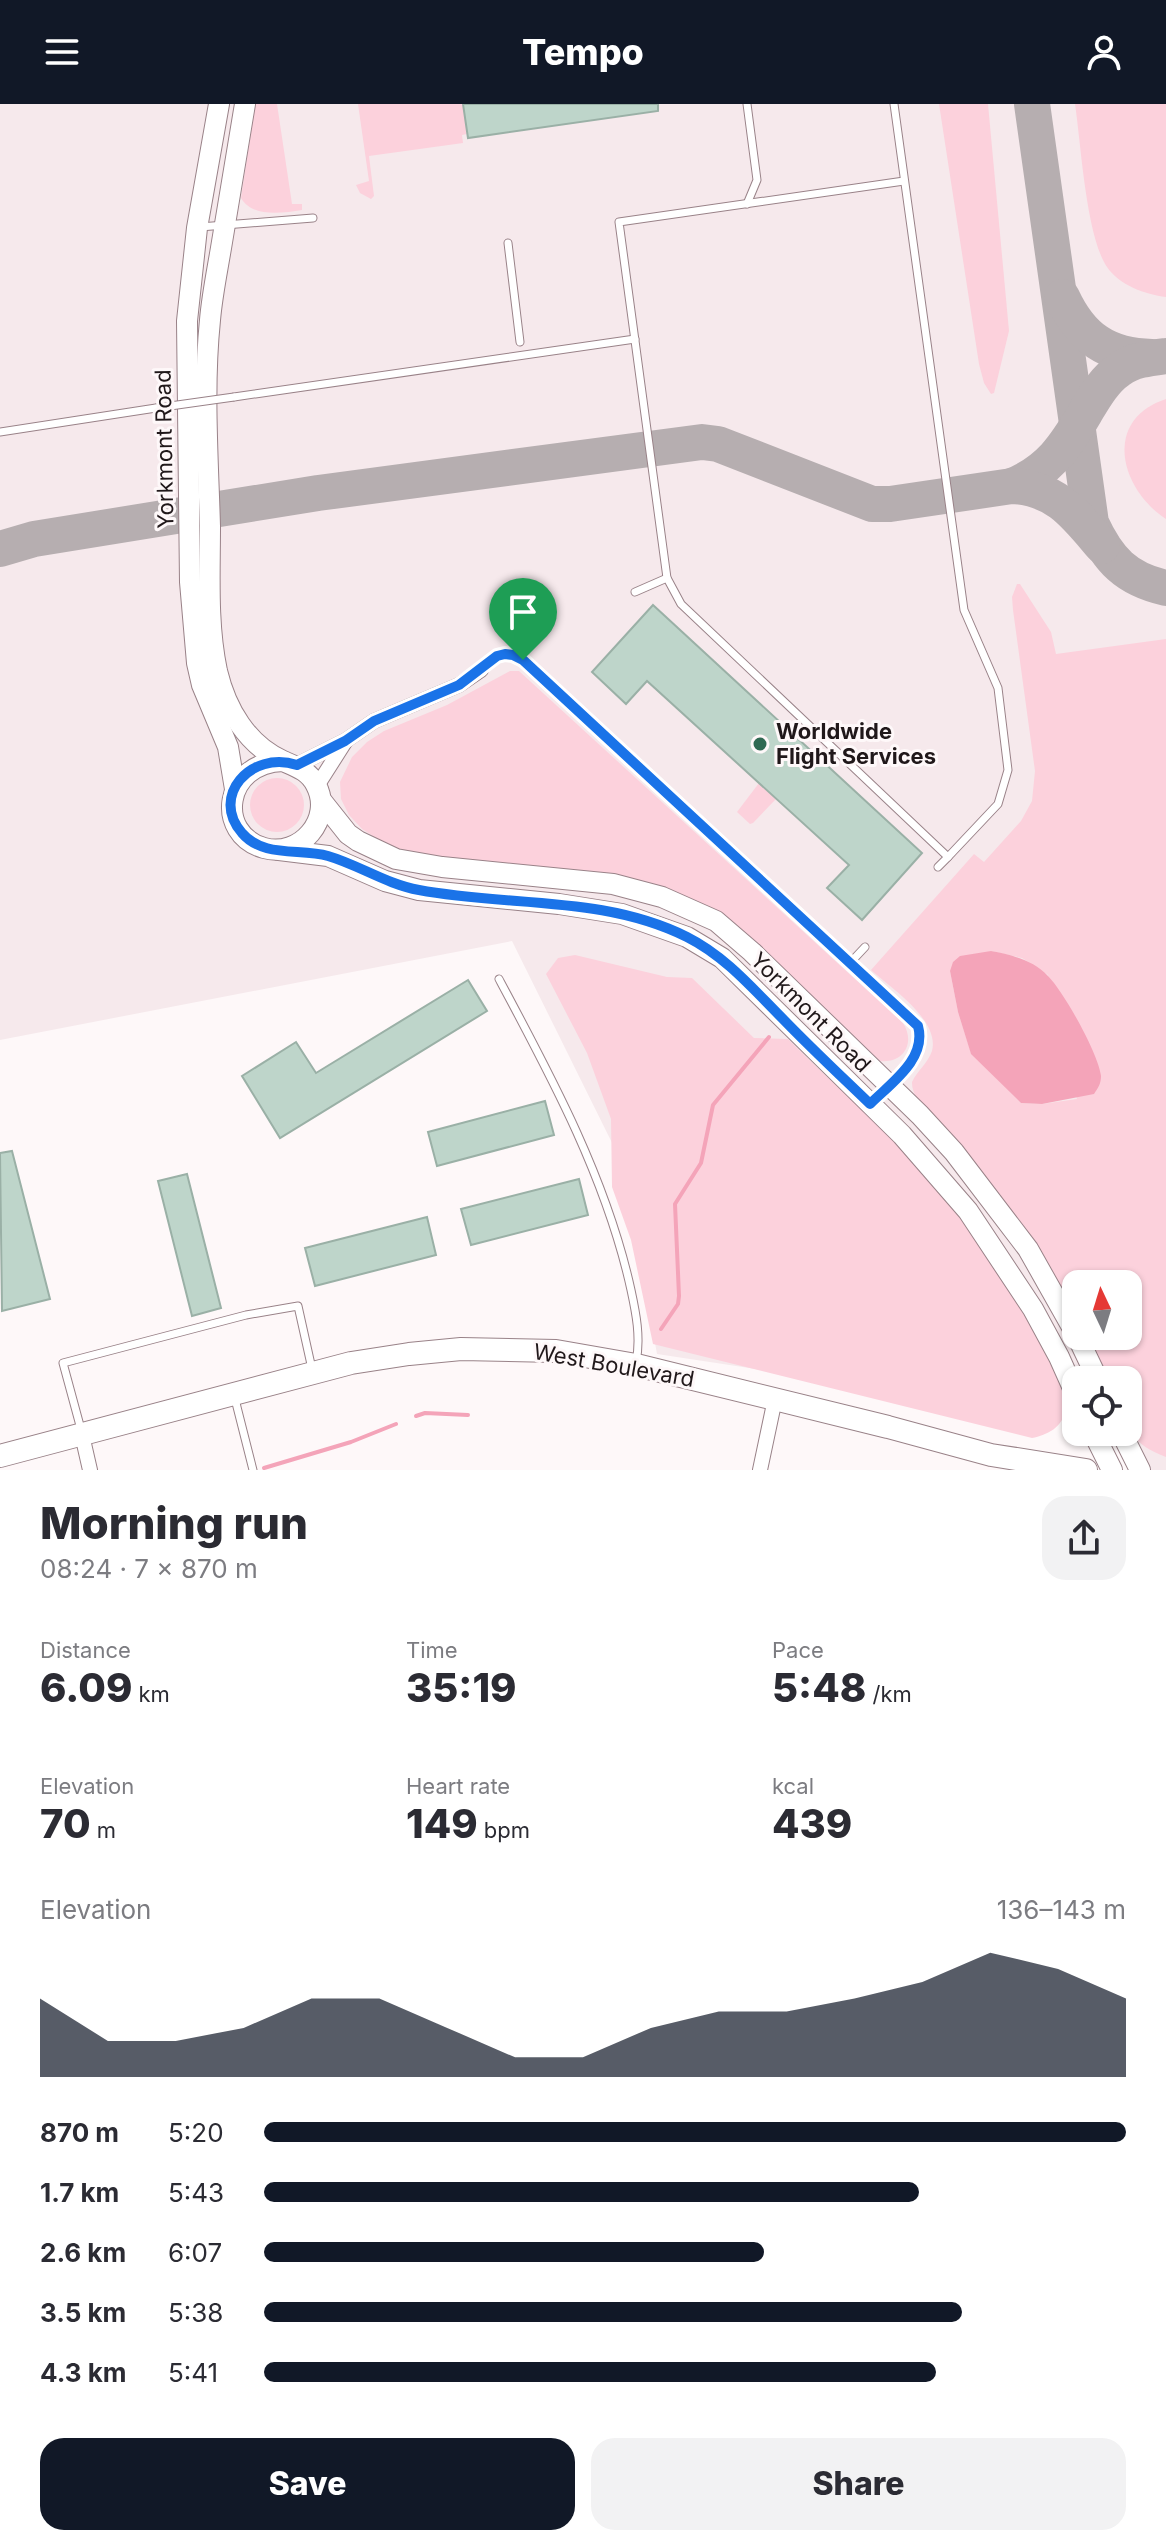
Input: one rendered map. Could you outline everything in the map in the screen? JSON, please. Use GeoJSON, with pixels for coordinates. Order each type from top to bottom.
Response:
{"type":"FeatureCollection","features":[{"type":"Feature","properties":{"kind":"main road","name":"West Boulevard"},"geometry":{"type":"LineString","coordinates":[[0,1456],[313,1372],[409,1354],[461,1349],[556,1351],[636,1365],[991,1455],[1086,1470]]}},
{"type":"Feature","properties":{"kind":"street","name":"Yorkmont Road"},"geometry":{"type":"LineString","coordinates":[[219,104],[197,228],[187,336],[190,582],[193,640],[202,685],[228,747],[235,789],[232,803],[234,818],[240,832],[264,848],[328,856],[385,881],[419,890],[606,911],[639,918],[687,937],[722,958],[910,1144],[968,1211],[1033,1309],[1063,1366]]}},
{"type":"Feature","properties":{"kind":"street","name":"Yorkmont Road"},"geometry":{"type":"LineString","coordinates":[[245,104],[210,319],[208,363],[212,635],[217,671],[231,710],[244,731],[308,774],[348,834],[396,859],[442,867],[613,884],[662,897],[701,913],[734,935],[954,1152],[1028,1249],[1062,1310]]}},
{"type":"Feature","properties":{"kind":"street"},"geometry":{"type":"LineString","coordinates":[[235,789],[242,776],[254,767],[268,761],[290,763],[345,741],[374,721],[459,685],[481,670]]}},
{"type":"Feature","properties":{"kind":"street"},"geometry":{"type":"LineString","coordinates":[[279,850],[293,847],[306,839],[315,828],[320,814],[319,793],[345,741]]}},
{"type":"Feature","properties":{"kind":"street"},"geometry":{"type":"LineString","coordinates":[[870,1104],[889,1085]]}},
{"type":"Feature","properties":{"kind":"street"},"geometry":{"type":"LineString","coordinates":[[760,1470],[775,1399]]}},
{"type":"Feature","properties":{"kind":"street"},"geometry":{"type":"LineString","coordinates":[[82,1435],[90,1470]]}},
{"type":"Feature","properties":{"kind":"street"},"geometry":{"type":"LineString","coordinates":[[1100,1446],[1112,1470]]}},
{"type":"Feature","properties":{"kind":"street"},"geometry":{"type":"LineString","coordinates":[[1128,1446],[1140,1470]]}},
{"type":"Feature","properties":{"kind":"lane"},"geometry":{"type":"LineString","coordinates":[[747,104],[757,180],[747,204]]}},
{"type":"Feature","properties":{"kind":"lane"},"geometry":{"type":"LineString","coordinates":[[894,104],[964,610],[998,688],[1008,770],[998,804],[938,867]]}},
{"type":"Feature","properties":{"kind":"lane"},"geometry":{"type":"LineString","coordinates":[[904,181],[619,222],[667,578],[681,604],[948,857]]}},
{"type":"Feature","properties":{"kind":"lane"},"geometry":{"type":"LineString","coordinates":[[197,228],[313,218]]}},
{"type":"Feature","properties":{"kind":"lane"},"geometry":{"type":"LineString","coordinates":[[508,243],[520,342]]}},
{"type":"Feature","properties":{"kind":"lane"},"geometry":{"type":"LineString","coordinates":[[0,432],[635,339]]}},
{"type":"Feature","properties":{"kind":"lane"},"geometry":{"type":"LineString","coordinates":[[635,592],[667,578]]}},
{"type":"Feature","properties":{"kind":"lane"},"geometry":{"type":"LineString","coordinates":[[481,670],[497,656],[505,654],[523,660],[918,1026],[921,1036],[919,1049],[889,1085]]}},
{"type":"Feature","properties":{"kind":"lane"},"geometry":{"type":"LineString","coordinates":[[850,963],[865,947]]}},
{"type":"Feature","properties":{"kind":"lane"},"geometry":{"type":"LineString","coordinates":[[499,979],[582,1144],[621,1243],[638,1333],[636,1365]]}},
{"type":"Feature","properties":{"kind":"lane"},"geometry":{"type":"LineString","coordinates":[[82,1435],[63,1363],[246,1315],[298,1306],[313,1372]]}},
{"type":"Feature","properties":{"kind":"lane"},"geometry":{"type":"LineString","coordinates":[[233,1393],[253,1470]]}},
{"type":"Feature","properties":{"kind":"shaded area"},"geometry":{"type":"Polygon","coordinates":[[[0,104],[1166,104],[1166,1470],[1140,1470],[1132,1446],[1142,1446],[1142,1366],[1062,1366],[1062,1416],[657,1354],[623,1165],[512,941],[0,1040],[0,104]]]}},
{"type":"Feature","properties":{"kind":"shaded area"},"geometry":{"type":"Polygon","coordinates":[[[255,104],[277,104],[292,204],[302,204],[302,210],[277,213],[260,211],[241,198],[255,104]]]}},
{"type":"Feature","properties":{"kind":"shaded area"},"geometry":{"type":"Polygon","coordinates":[[[358,104],[463,104],[467,134],[462,135],[463,143],[369,156],[374,196],[371,199],[360,193],[356,185],[369,181],[358,104]]]}},
{"type":"Feature","properties":{"kind":"shaded area"},"geometry":{"type":"Polygon","coordinates":[[[939,104],[988,104],[1009,331],[994,393],[991,394],[984,383],[979,364],[939,104]]]}},
{"type":"Feature","properties":{"kind":"shaded area"},"geometry":{"type":"Polygon","coordinates":[[[1075,104],[1166,104],[1166,297],[1126,284],[1112,274],[1100,253],[1089,212],[1075,104]]]}},
{"type":"Feature","properties":{"kind":"shaded area"},"geometry":{"type":"Polygon","coordinates":[[[1166,399],[1166,519],[1138,491],[1125,456],[1126,438],[1133,422],[1146,409],[1166,399]]]}},
{"type":"Feature","properties":{"kind":"shaded area"},"geometry":{"type":"Polygon","coordinates":[[[1017,584],[1020,584],[1051,632],[1056,654],[1166,639],[1166,1457],[1142,1445],[1142,1366],[1100,1366],[1093,1350],[1142,1350],[1142,1270],[1062,1270],[1062,1294],[994,1189],[963,1149],[917,1099],[912,1082],[932,1051],[929,1028],[901,995],[871,970],[974,854],[984,862],[1021,821],[1032,801],[1035,771],[1012,597],[1017,584]],[[991,951],[950,971],[958,1012],[971,1053],[1021,1103],[1042,1104],[1077,1099],[1048,975],[1022,958],[991,951]]]}},
{"type":"Feature","properties":{"kind":"shaded area"},"geometry":{"type":"Polygon","coordinates":[[[510,671],[519,671],[903,1023],[908,1045],[901,1056],[880,1061],[756,945],[615,876],[402,850],[362,829],[349,815],[341,799],[340,782],[352,757],[384,731],[447,705],[510,671]]]}},
{"type":"Feature","properties":{"kind":"shaded area"},"geometry":{"type":"Polygon","coordinates":[[[277,778],[296,786],[304,805],[296,824],[277,832],[258,824],[250,805],[258,786],[277,778]]]}},
{"type":"Feature","properties":{"kind":"shaded area"},"geometry":{"type":"Polygon","coordinates":[[[759,783],[776,799],[750,824],[737,812],[759,783]]]}},
{"type":"Feature","properties":{"kind":"shaded area"},"geometry":{"type":"Polygon","coordinates":[[[991,951],[1029,962],[1042,970],[1063,995],[1099,1066],[1101,1076],[1094,1094],[1042,1104],[1021,1103],[971,1054],[950,971],[953,962],[960,956],[991,951]]]}},
{"type":"Feature","properties":{"kind":"shaded area"},"geometry":{"type":"Polygon","coordinates":[[[575,955],[667,977],[692,978],[754,1038],[788,1039],[914,1162],[982,1244],[1012,1290],[1058,1379],[1062,1391],[1062,1421],[1049,1432],[1032,1438],[653,1344],[631,1240],[612,1187],[611,1119],[587,1053],[546,974],[558,958],[575,955]]]}},
{"type":"Feature","properties":{"kind":"building"},"geometry":{"type":"Polygon","coordinates":[[[463,104],[658,104],[658,111],[468,138],[463,104]]]}},
{"type":"Feature","properties":{"kind":"building","name":"Worldwide Flight Services"},"geometry":{"type":"Polygon","coordinates":[[[653,605],[922,853],[862,920],[827,888],[849,865],[647,681],[626,704],[592,672],[653,605]]]}},
{"type":"Feature","properties":{"kind":"building"},"geometry":{"type":"Polygon","coordinates":[[[468,980],[487,1011],[280,1138],[242,1076],[296,1042],[316,1073],[468,980]]]}},
{"type":"Feature","properties":{"kind":"building"},"geometry":{"type":"Polygon","coordinates":[[[545,1101],[554,1135],[437,1166],[428,1132],[545,1101]]]}},
{"type":"Feature","properties":{"kind":"building"},"geometry":{"type":"Polygon","coordinates":[[[12,1151],[50,1299],[2,1311],[0,1153],[12,1151]]]}},
{"type":"Feature","properties":{"kind":"building"},"geometry":{"type":"Polygon","coordinates":[[[187,1174],[221,1308],[192,1316],[158,1181],[187,1174]]]}},
{"type":"Feature","properties":{"kind":"building"},"geometry":{"type":"Polygon","coordinates":[[[579,1179],[588,1215],[471,1245],[461,1209],[579,1179]]]}},
{"type":"Feature","properties":{"kind":"building"},"geometry":{"type":"Polygon","coordinates":[[[427,1217],[436,1255],[315,1286],[305,1248],[427,1217]]]}},
{"type":"Feature","properties":{"kind":"waterway"},"geometry":{"type":"LineString","coordinates":[[661,1329],[678,1304],[679,1296],[675,1204],[701,1163],[713,1105],[769,1037]]}},
{"type":"Feature","properties":{"kind":"waterway"},"geometry":{"type":"LineString","coordinates":[[416,1416],[425,1413],[468,1415]]}},
{"type":"Feature","properties":{"kind":"waterway"},"geometry":{"type":"LineString","coordinates":[[264,1468],[351,1442],[396,1424]]}},
{"type":"Feature","properties":{"kind":"taxiway"},"geometry":{"type":"LineString","coordinates":[[1032,104],[1091,523],[1104,548],[1120,566],[1140,579],[1166,588]]}},
{"type":"Feature","properties":{"kind":"taxiway"},"geometry":{"type":"LineString","coordinates":[[1062,297],[1078,324],[1097,342],[1122,353],[1152,357]]}},
{"type":"Feature","properties":{"kind":"taxiway"},"geometry":{"type":"LineString","coordinates":[[1012,486],[1036,473],[1055,457],[1114,374],[1135,362],[1166,356]]}},
{"type":"Feature","properties":{"kind":"taxiway"},"geometry":{"type":"LineString","coordinates":[[0,549],[34,539],[318,493],[702,442],[718,444],[872,504],[1012,486],[1027,488],[1053,497],[1083,523],[1102,546]]}},
{"type":"Feature","properties":{"kind":"place","name":"Worldwide Flight Services"},"geometry":{"type":"Point","coordinates":[760,744]}},
{"type":"Feature","properties":{"kind":"route"},"geometry":{"type":"LineString","coordinates":[[513,655],[523,660],[918,1026],[921,1036],[919,1049],[910,1063],[870,1104],[722,958],[687,937],[639,918],[606,911],[440,894],[403,887],[328,856],[264,848],[240,832],[232,803],[235,789],[242,776],[254,767],[268,761],[297,765],[326,752],[374,721],[459,685],[497,656],[513,655]]}}]}
